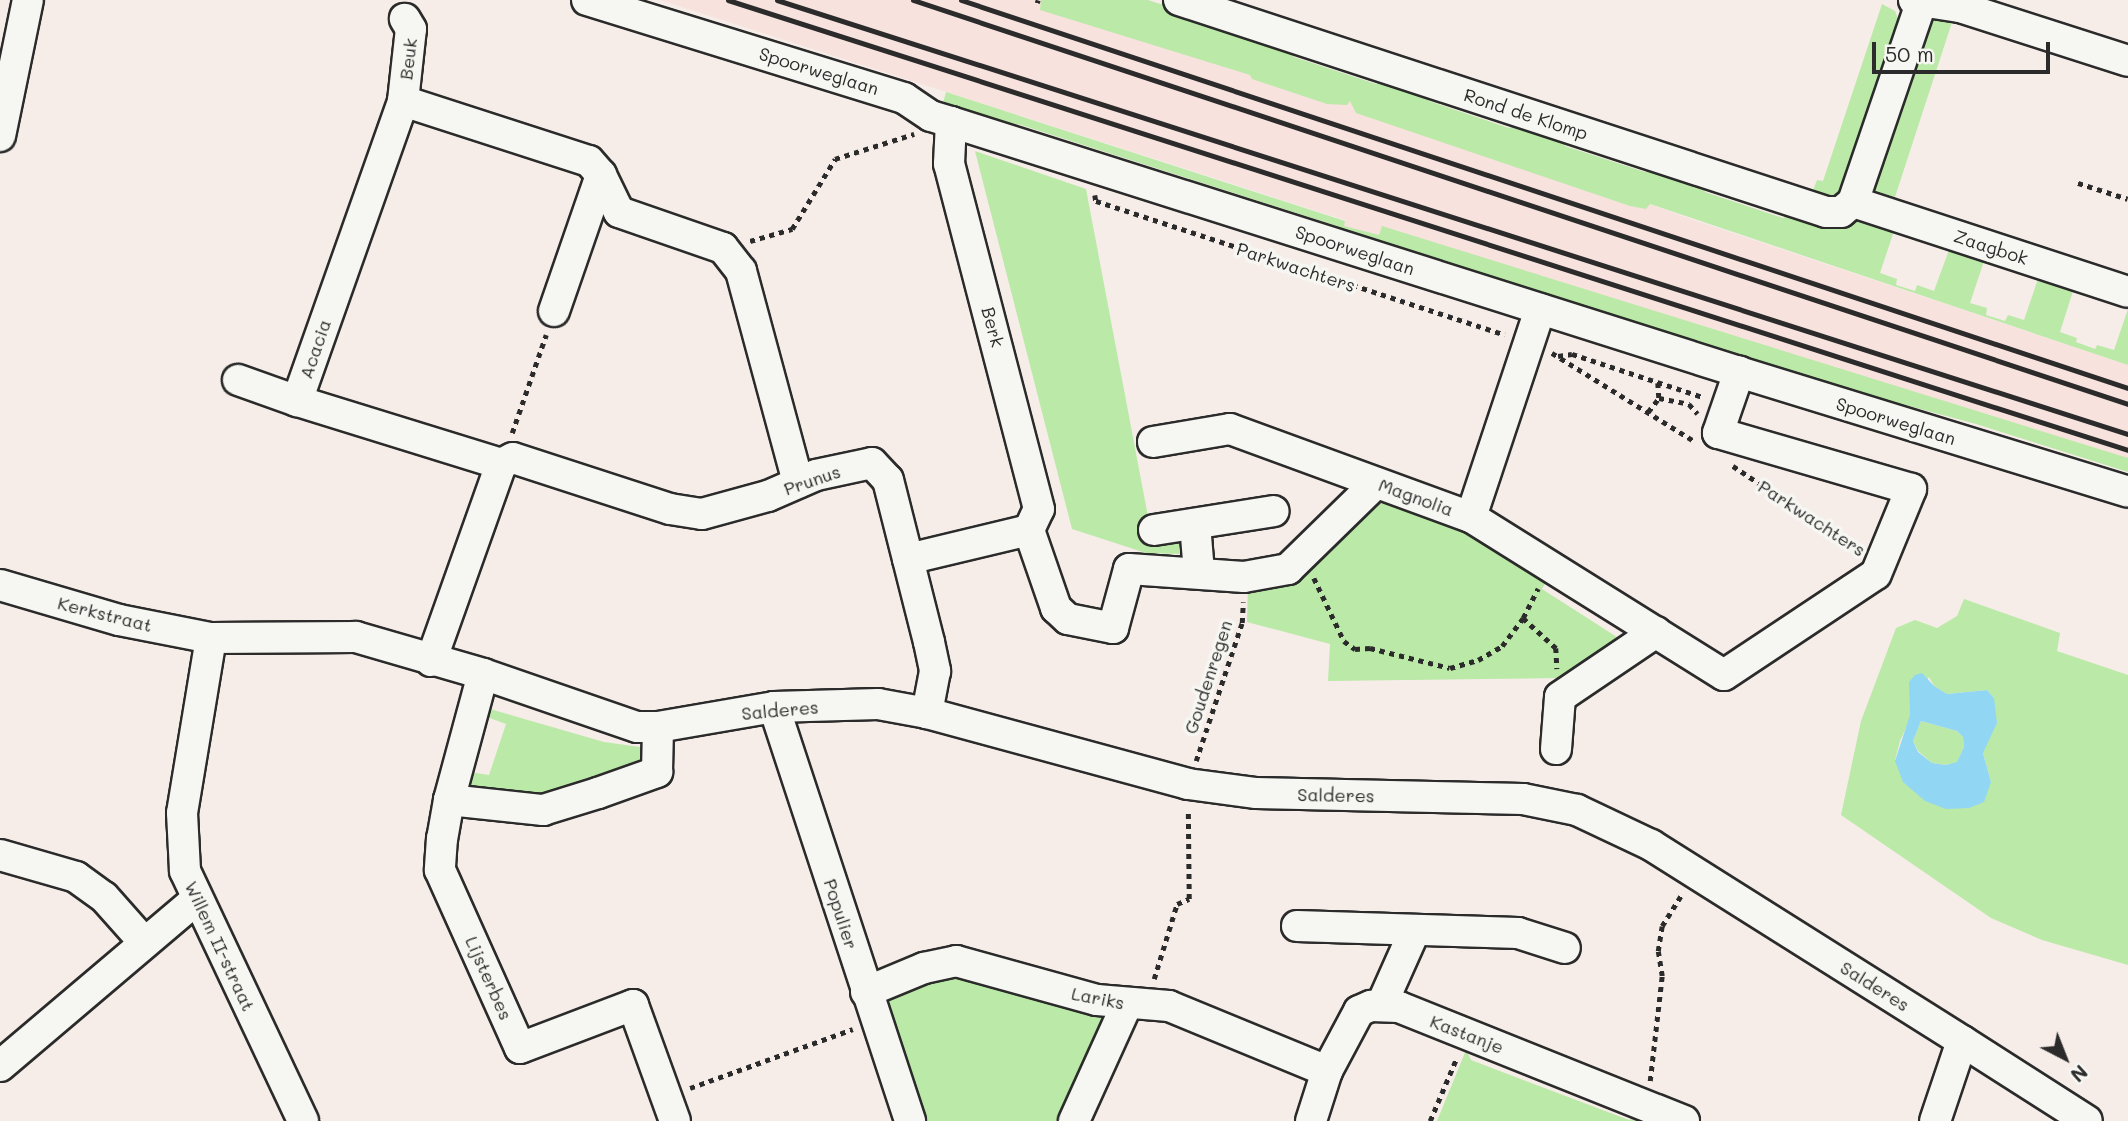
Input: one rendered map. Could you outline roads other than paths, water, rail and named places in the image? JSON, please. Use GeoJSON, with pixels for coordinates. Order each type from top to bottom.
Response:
{"type":"FeatureCollection","features":[{"type":"Feature","properties":{"kind":"street"},"geometry":{"type":"LineString","coordinates":[[0,136],[27,0]]}},
{"type":"Feature","properties":{"kind":"street","name":"Spoorweglaan"},"geometry":{"type":"LineString","coordinates":[[587,0],[904,98],[930,116],[1738,372],[2128,492]]}},
{"type":"Feature","properties":{"kind":"street"},"geometry":{"type":"LineString","coordinates":[[1853,202],[1919,0],[1960,7],[2128,61]]}},
{"type":"Feature","properties":{"kind":"street","name":"Rond de Klomp"},"geometry":{"type":"LineString","coordinates":[[1191,2],[1826,212],[1841,212],[1853,202]]}},
{"type":"Feature","properties":{"kind":"street","name":"Beuk"},"geometry":{"type":"LineString","coordinates":[[403,102],[411,29],[405,19]]}},
{"type":"Feature","properties":{"kind":"street"},"geometry":{"type":"LineString","coordinates":[[403,102],[589,161],[601,175],[619,212],[723,248],[741,271],[798,482]]}},
{"type":"Feature","properties":{"kind":"street","name":"Acacia"},"geometry":{"type":"LineString","coordinates":[[403,102],[297,401],[501,464]]}},
{"type":"Feature","properties":{"kind":"street","name":"Berk"},"geometry":{"type":"LineString","coordinates":[[951,122],[949,164],[1039,509],[1029,530]]}},
{"type":"Feature","properties":{"kind":"street"},"geometry":{"type":"LineString","coordinates":[[554,311],[601,175]]}},
{"type":"Feature","properties":{"kind":"street","name":"Zaagbok"},"geometry":{"type":"LineString","coordinates":[[1853,202],[2128,292]]}},
{"type":"Feature","properties":{"kind":"street"},"geometry":{"type":"LineString","coordinates":[[1471,517],[1540,309]]}},
{"type":"Feature","properties":{"kind":"street","name":"Parkwachters"},"geometry":{"type":"LineString","coordinates":[[1724,675],[1876,574],[1911,489],[1718,433],[1738,372]]}},
{"type":"Feature","properties":{"kind":"street"},"geometry":{"type":"LineString","coordinates":[[238,380],[297,401]]}},
{"type":"Feature","properties":{"kind":"street","name":"Magnolia"},"geometry":{"type":"LineString","coordinates":[[1153,442],[1230,429],[1471,517],[1724,675]]}},
{"type":"Feature","properties":{"kind":"street","name":"Prunus"},"geometry":{"type":"LineString","coordinates":[[501,464],[513,458],[670,509],[702,514],[768,496],[798,482],[872,463],[888,480],[935,671],[927,713]]}},
{"type":"Feature","properties":{"kind":"street"},"geometry":{"type":"LineString","coordinates":[[431,661],[501,464]]}},
{"type":"Feature","properties":{"kind":"street"},"geometry":{"type":"LineString","coordinates":[[908,559],[1029,530],[1056,608],[1068,619],[1113,628],[1129,569],[1244,577],[1288,569],[1376,483]]}},
{"type":"Feature","properties":{"kind":"street"},"geometry":{"type":"LineString","coordinates":[[1154,530],[1274,511]]}},
{"type":"Feature","properties":{"kind":"street"},"geometry":{"type":"LineString","coordinates":[[1195,524],[1199,573]]}},
{"type":"Feature","properties":{"kind":"street","name":"Kerkstraat"},"geometry":{"type":"LineString","coordinates":[[0,585],[119,620],[211,638]]}},
{"type":"Feature","properties":{"kind":"street"},"geometry":{"type":"LineString","coordinates":[[1556,749],[1560,697],[1656,632]]}},
{"type":"Feature","properties":{"kind":"street","name":"Salderes"},"geometry":{"type":"LineString","coordinates":[[211,638],[356,637],[483,674],[638,727],[658,727],[774,707],[878,704],[927,713],[1188,784],[1256,793],[1523,799],[1577,810],[1651,845],[2087,1121]]}},
{"type":"Feature","properties":{"kind":"street","name":"Willem II-straat"},"geometry":{"type":"LineString","coordinates":[[211,638],[183,813],[185,872],[303,1121]]}},
{"type":"Feature","properties":{"kind":"street","name":"Lijsterbes"},"geometry":{"type":"LineString","coordinates":[[483,674],[449,800],[440,870],[520,1048],[633,1005],[670,1109]]}},
{"type":"Feature","properties":{"kind":"street","name":"Populier"},"geometry":{"type":"LineString","coordinates":[[774,707],[910,1121]]}},
{"type":"Feature","properties":{"kind":"street"},"geometry":{"type":"LineString","coordinates":[[449,800],[543,810],[657,772],[658,727]]}},
{"type":"Feature","properties":{"kind":"street"},"geometry":{"type":"LineString","coordinates":[[0,855],[76,877],[104,897],[144,941]]}},
{"type":"Feature","properties":{"kind":"street"},"geometry":{"type":"LineString","coordinates":[[0,1066],[144,941],[197,899]]}},
{"type":"Feature","properties":{"kind":"street"},"geometry":{"type":"LineString","coordinates":[[1297,926],[1518,933],[1565,948]]}},
{"type":"Feature","properties":{"kind":"street"},"geometry":{"type":"LineString","coordinates":[[1311,1121],[1328,1071],[1359,1011],[1371,1006],[1381,1006],[1415,930]]}},
{"type":"Feature","properties":{"kind":"street","name":"Lariks"},"geometry":{"type":"LineString","coordinates":[[866,992],[924,968],[956,961],[1097,1000],[1169,1006],[1328,1071]]}},
{"type":"Feature","properties":{"kind":"street"},"geometry":{"type":"LineString","coordinates":[[1074,1121],[1137,1005]]}},
{"type":"Feature","properties":{"kind":"street","name":"Kastanje"},"geometry":{"type":"LineString","coordinates":[[1381,1006],[1399,1007],[1670,1116]]}},
{"type":"Feature","properties":{"kind":"street"},"geometry":{"type":"LineString","coordinates":[[1936,1121],[1962,1041]]}},
{"type":"Feature","properties":{"kind":"water"},"geometry":{"type":"Polygon","coordinates":[[[1922,673],[1934,686],[1947,694],[1987,690],[1994,698],[1997,723],[1983,753],[1991,782],[1984,802],[1969,808],[1946,809],[1925,801],[1903,782],[1895,761],[1910,715],[1909,682],[1915,675],[1922,673]],[[1921,721],[1913,741],[1918,752],[1932,763],[1946,765],[1957,762],[1964,747],[1963,737],[1957,731],[1921,721]]]}},
{"type":"Feature","properties":{"kind":"railway"},"geometry":{"type":"LineString","coordinates":[[728,0],[2128,450]]}},
{"type":"Feature","properties":{"kind":"railway"},"geometry":{"type":"LineString","coordinates":[[777,0],[2128,434]]}},
{"type":"Feature","properties":{"kind":"railway"},"geometry":{"type":"LineString","coordinates":[[913,0],[2128,404]]}},
{"type":"Feature","properties":{"kind":"railway"},"geometry":{"type":"LineString","coordinates":[[961,0],[2128,388]]}}]}
